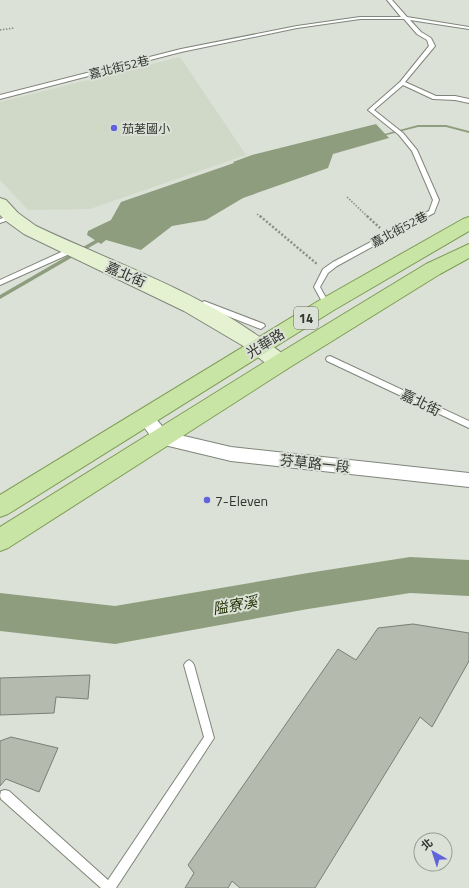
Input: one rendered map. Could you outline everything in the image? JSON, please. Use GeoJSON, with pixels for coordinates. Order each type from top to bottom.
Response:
{"type":"FeatureCollection","features":[{"type":"Feature","properties":{"kind":"main road","name":"光華路"},"geometry":{"type":"LineString","coordinates":[[145,418],[327,305],[469,223]]}},
{"type":"Feature","properties":{"kind":"main road","name":"光華路"},"geometry":{"type":"LineString","coordinates":[[162,438],[433,269],[469,250]]}},
{"type":"Feature","properties":{"kind":"main road","name":"14"},"geometry":{"type":"LineString","coordinates":[[0,507],[145,418]]}},
{"type":"Feature","properties":{"kind":"main road","name":"14"},"geometry":{"type":"LineString","coordinates":[[0,540],[162,438]]}},
{"type":"Feature","properties":{"kind":"street","name":"嘉北街"},"geometry":{"type":"LineString","coordinates":[[0,204],[6,219],[152,285]]}},
{"type":"Feature","properties":{"kind":"street"},"geometry":{"type":"LineString","coordinates":[[152,285],[260,346],[280,363]]}},
{"type":"Feature","properties":{"kind":"street"},"geometry":{"type":"LineString","coordinates":[[145,418],[162,438]]}},
{"type":"Feature","properties":{"kind":"street","name":"芬草路一段"},"geometry":{"type":"LineString","coordinates":[[162,438],[231,454],[469,480]]}},
{"type":"Feature","properties":{"kind":"lane","name":"嘉北街52巷"},"geometry":{"type":"LineString","coordinates":[[325,271],[432,212],[436,200],[415,151],[401,134],[371,110],[402,83],[432,46],[429,39],[419,33],[389,0]]}},
{"type":"Feature","properties":{"kind":"lane","name":"嘉北街52巷"},"geometry":{"type":"LineString","coordinates":[[0,97],[181,51],[297,27],[360,18],[405,18],[469,28]]}},
{"type":"Feature","properties":{"kind":"lane"},"geometry":{"type":"LineString","coordinates":[[402,83],[435,98],[455,98],[469,101]]}},
{"type":"Feature","properties":{"kind":"lane"},"geometry":{"type":"LineString","coordinates":[[0,283],[72,250]]}},
{"type":"Feature","properties":{"kind":"lane"},"geometry":{"type":"LineString","coordinates":[[325,271],[317,287],[327,305]]}},
{"type":"Feature","properties":{"kind":"lane","name":"嘉北街"},"geometry":{"type":"LineString","coordinates":[[152,285],[261,326]]}},
{"type":"Feature","properties":{"kind":"lane","name":"嘉北街"},"geometry":{"type":"LineString","coordinates":[[330,359],[469,426]]}},
{"type":"Feature","properties":{"kind":"lane"},"geometry":{"type":"LineString","coordinates":[[5,795],[109,888],[209,738],[189,665]]}},
{"type":"Feature","properties":{"kind":"path"},"geometry":{"type":"LineString","coordinates":[[0,30],[14,28]]}},
{"type":"Feature","properties":{"kind":"path"},"geometry":{"type":"LineString","coordinates":[[347,197],[388,235]]}},
{"type":"Feature","properties":{"kind":"path"},"geometry":{"type":"LineString","coordinates":[[257,214],[314,260],[325,271]]}},
{"type":"Feature","properties":{"kind":"shaded area","name":"茄荖國小"},"geometry":{"type":"Polygon","coordinates":[[[180,57],[246,155],[90,209],[28,210],[0,180],[0,102],[180,57]]]}},
{"type":"Feature","properties":{"kind":"shaded area"},"geometry":{"type":"Polygon","coordinates":[[[376,124],[389,138],[333,154],[328,168],[243,198],[206,220],[172,226],[141,250],[106,240],[101,244],[87,235],[88,231],[111,220],[121,202],[234,163],[233,162],[252,155],[376,124]]]}},
{"type":"Feature","properties":{"kind":"building"},"geometry":{"type":"Polygon","coordinates":[[[413,624],[469,633],[469,661],[432,727],[420,717],[315,888],[240,888],[232,881],[228,888],[185,888],[194,873],[188,865],[338,649],[356,660],[378,628],[413,624]]]}},
{"type":"Feature","properties":{"kind":"building"},"geometry":{"type":"Polygon","coordinates":[[[90,675],[88,699],[56,697],[54,713],[0,715],[0,678],[90,675]]]}},
{"type":"Feature","properties":{"kind":"building"},"geometry":{"type":"Polygon","coordinates":[[[11,737],[58,748],[39,792],[6,779],[0,786],[0,741],[11,737]]]}},
{"type":"Feature","properties":{"kind":"waterway"},"geometry":{"type":"LineString","coordinates":[[379,136],[418,126],[446,126],[469,132]]}},
{"type":"Feature","properties":{"kind":"waterway"},"geometry":{"type":"LineString","coordinates":[[0,297],[102,238]]}},
{"type":"Feature","properties":{"kind":"waterway","name":"隘寮溪"},"geometry":{"type":"LineString","coordinates":[[0,612],[115,625],[308,591],[410,575],[469,578]]}},
{"type":"Feature","properties":{"kind":"place","name":"茄荖國小"},"geometry":{"type":"Point","coordinates":[114,128]}},
{"type":"Feature","properties":{"kind":"place","name":"7-Eleven"},"geometry":{"type":"Point","coordinates":[207,500]}}]}
